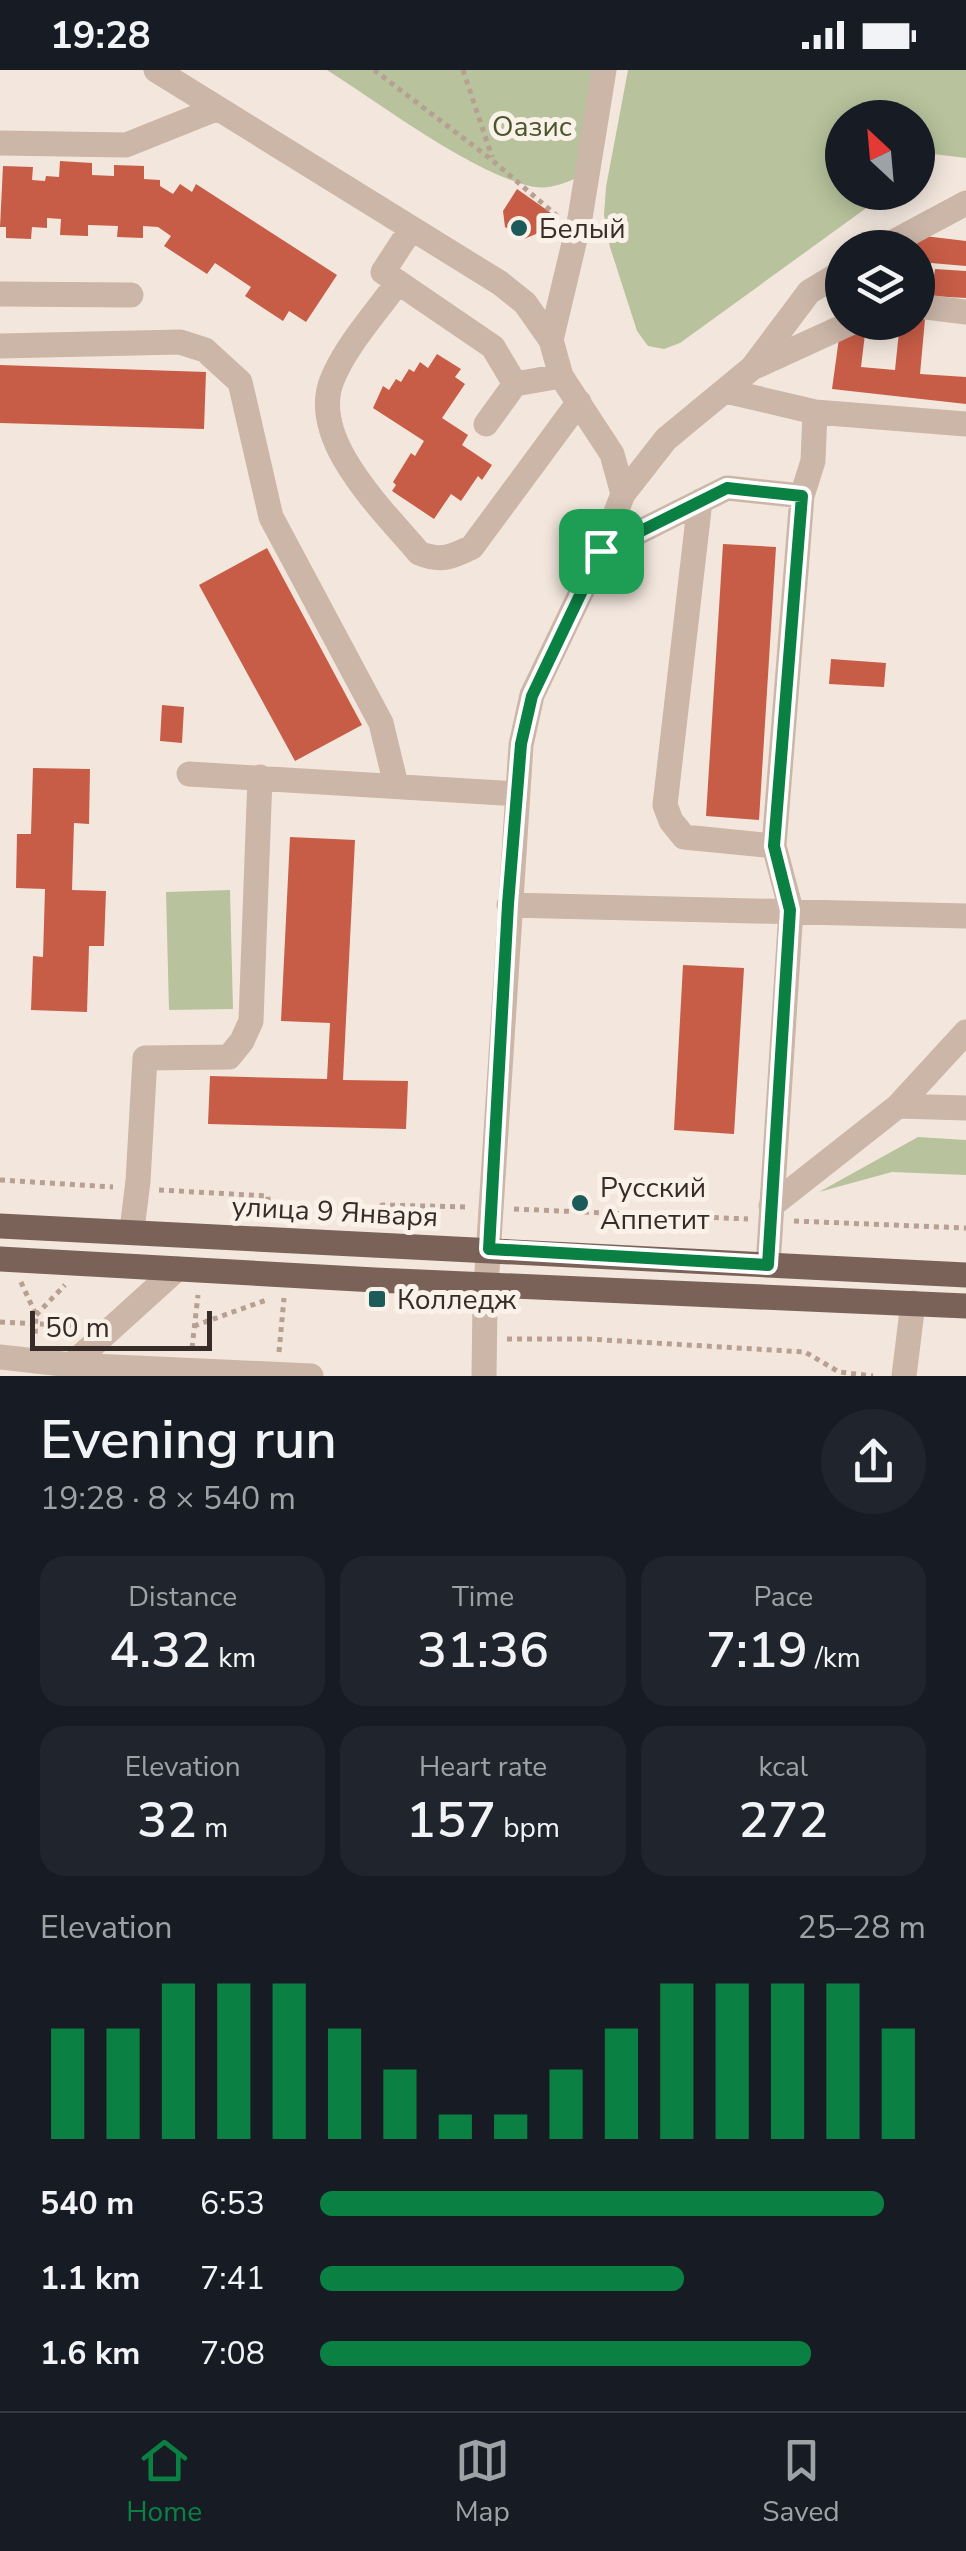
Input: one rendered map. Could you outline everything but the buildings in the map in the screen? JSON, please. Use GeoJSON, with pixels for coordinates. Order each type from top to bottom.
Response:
{"type":"FeatureCollection","features":[{"type":"Feature","properties":{"kind":"main road","name":"улица 9 Января"},"geometry":{"type":"LineString","coordinates":[[0,1226],[966,1275]]}},
{"type":"Feature","properties":{"kind":"main road"},"geometry":{"type":"LineString","coordinates":[[765,1294],[768,1265]]}},
{"type":"Feature","properties":{"kind":"main road"},"geometry":{"type":"LineString","coordinates":[[9,1268],[178,1269],[966,1306]]}},
{"type":"Feature","properties":{"kind":"street"},"geometry":{"type":"LineString","coordinates":[[156,70],[524,303],[551,340],[561,376],[612,454],[623,494]]}},
{"type":"Feature","properties":{"kind":"street"},"geometry":{"type":"LineString","coordinates":[[551,340],[580,218],[604,70]]}},
{"type":"Feature","properties":{"kind":"street"},"geometry":{"type":"LineString","coordinates":[[0,142],[126,145],[216,109]]}},
{"type":"Feature","properties":{"kind":"street"},"geometry":{"type":"LineString","coordinates":[[911,230],[966,203]]}},
{"type":"Feature","properties":{"kind":"street"},"geometry":{"type":"LineString","coordinates":[[411,228],[383,272],[493,347],[514,384]]}},
{"type":"Feature","properties":{"kind":"street"},"geometry":{"type":"LineString","coordinates":[[398,282],[342,362],[328,399],[337,447],[419,554],[450,559],[472,546],[578,402]]}},
{"type":"Feature","properties":{"kind":"street"},"geometry":{"type":"LineString","coordinates":[[484,1376],[508,904],[521,744],[532,696],[601,551],[623,494],[666,439],[752,368],[809,292],[825,282]]}},
{"type":"Feature","properties":{"kind":"street"},"geometry":{"type":"LineString","coordinates":[[0,294],[130,294]]}},
{"type":"Feature","properties":{"kind":"street"},"geometry":{"type":"LineString","coordinates":[[935,308],[966,312]]}},
{"type":"Feature","properties":{"kind":"street"},"geometry":{"type":"LineString","coordinates":[[752,368],[825,335]]}},
{"type":"Feature","properties":{"kind":"street"},"geometry":{"type":"LineString","coordinates":[[0,346],[180,342],[204,350],[240,382],[271,518],[381,723],[396,785]]}},
{"type":"Feature","properties":{"kind":"street"},"geometry":{"type":"LineString","coordinates":[[486,424],[514,384],[561,376]]}},
{"type":"Feature","properties":{"kind":"street"},"geometry":{"type":"LineString","coordinates":[[726,390],[814,412],[966,424]]}},
{"type":"Feature","properties":{"kind":"street"},"geometry":{"type":"LineString","coordinates":[[768,1265],[790,910],[774,846],[802,496],[813,461],[814,412]]}},
{"type":"Feature","properties":{"kind":"street"},"geometry":{"type":"LineString","coordinates":[[601,551],[727,488],[802,496]]}},
{"type":"Feature","properties":{"kind":"street"},"geometry":{"type":"LineString","coordinates":[[700,501],[665,804],[671,821],[684,837],[774,846]]}},
{"type":"Feature","properties":{"kind":"street"},"geometry":{"type":"LineString","coordinates":[[190,774],[518,794]]}},
{"type":"Feature","properties":{"kind":"street"},"geometry":{"type":"LineString","coordinates":[[132,1230],[145,1058],[228,1057],[242,1041],[251,1021],[260,777]]}},
{"type":"Feature","properties":{"kind":"street"},"geometry":{"type":"LineString","coordinates":[[508,904],[966,916]]}},
{"type":"Feature","properties":{"kind":"street"},"geometry":{"type":"LineString","coordinates":[[771,1206],[898,1106],[966,1032]]}},
{"type":"Feature","properties":{"kind":"street"},"geometry":{"type":"LineString","coordinates":[[898,1106],[966,1108]]}},
{"type":"Feature","properties":{"kind":"street"},"geometry":{"type":"LineString","coordinates":[[71,1370],[178,1269]]}},
{"type":"Feature","properties":{"kind":"street"},"geometry":{"type":"LineString","coordinates":[[904,1376],[912,1303]]}},
{"type":"Feature","properties":{"kind":"street"},"geometry":{"type":"LineString","coordinates":[[0,1357],[71,1370],[311,1376]]}},
{"type":"Feature","properties":{"kind":"path"},"geometry":{"type":"LineString","coordinates":[[374,70],[492,160],[575,231]]}},
{"type":"Feature","properties":{"kind":"path"},"geometry":{"type":"LineString","coordinates":[[463,70],[492,160]]}},
{"type":"Feature","properties":{"kind":"path"},"geometry":{"type":"LineString","coordinates":[[9,1268],[36,1315],[34,1361]]}},
{"type":"Feature","properties":{"kind":"path"},"geometry":{"type":"LineString","coordinates":[[36,1315],[71,1280]]}},
{"type":"Feature","properties":{"kind":"path"},"geometry":{"type":"LineString","coordinates":[[189,1370],[199,1284]]}},
{"type":"Feature","properties":{"kind":"path"},"geometry":{"type":"LineString","coordinates":[[194,1326],[285,1293],[277,1374]]}},
{"type":"Feature","properties":{"kind":"path"},"geometry":{"type":"LineString","coordinates":[[0,1322],[93,1327]]}},
{"type":"Feature","properties":{"kind":"path"},"geometry":{"type":"LineString","coordinates":[[486,1339],[588,1339],[805,1352],[839,1372],[872,1376]]}},
{"type":"Feature","properties":{"kind":"green space","name":"Оазис"},"geometry":{"type":"Polygon","coordinates":[[[327,70],[598,70],[576,178],[542,187],[506,178],[426,136],[327,70]]]}},
{"type":"Feature","properties":{"kind":"green space"},"geometry":{"type":"Polygon","coordinates":[[[628,70],[966,70],[966,158],[935,154],[935,100],[825,100],[825,210],[864,210],[836,230],[825,230],[825,238],[680,343],[664,349],[648,346],[637,331],[610,247],[604,215],[628,70]]]}},
{"type":"Feature","properties":{"kind":"green space"},"geometry":{"type":"Polygon","coordinates":[[[230,890],[233,1009],[169,1010],[166,892],[230,890]]]}},
{"type":"Feature","properties":{"kind":"green space"},"geometry":{"type":"Polygon","coordinates":[[[918,1137],[966,1140],[966,1175],[892,1172],[819,1192],[918,1137]]]}},
{"type":"Feature","properties":{"kind":"place","name":"Белый"},"geometry":{"type":"Point","coordinates":[519,228]}},
{"type":"Feature","properties":{"kind":"place","name":"Русский Аппетит"},"geometry":{"type":"Point","coordinates":[580,1203]}},
{"type":"Feature","properties":{"kind":"place","name":"Колледж"},"geometry":{"type":"Point","coordinates":[377,1299]}},
{"type":"Feature","properties":{"kind":"route"},"geometry":{"type":"LineString","coordinates":[[727,488],[802,496],[774,846],[790,910],[768,1265],[489,1249],[521,744],[532,696],[601,551],[727,488]]}}]}
